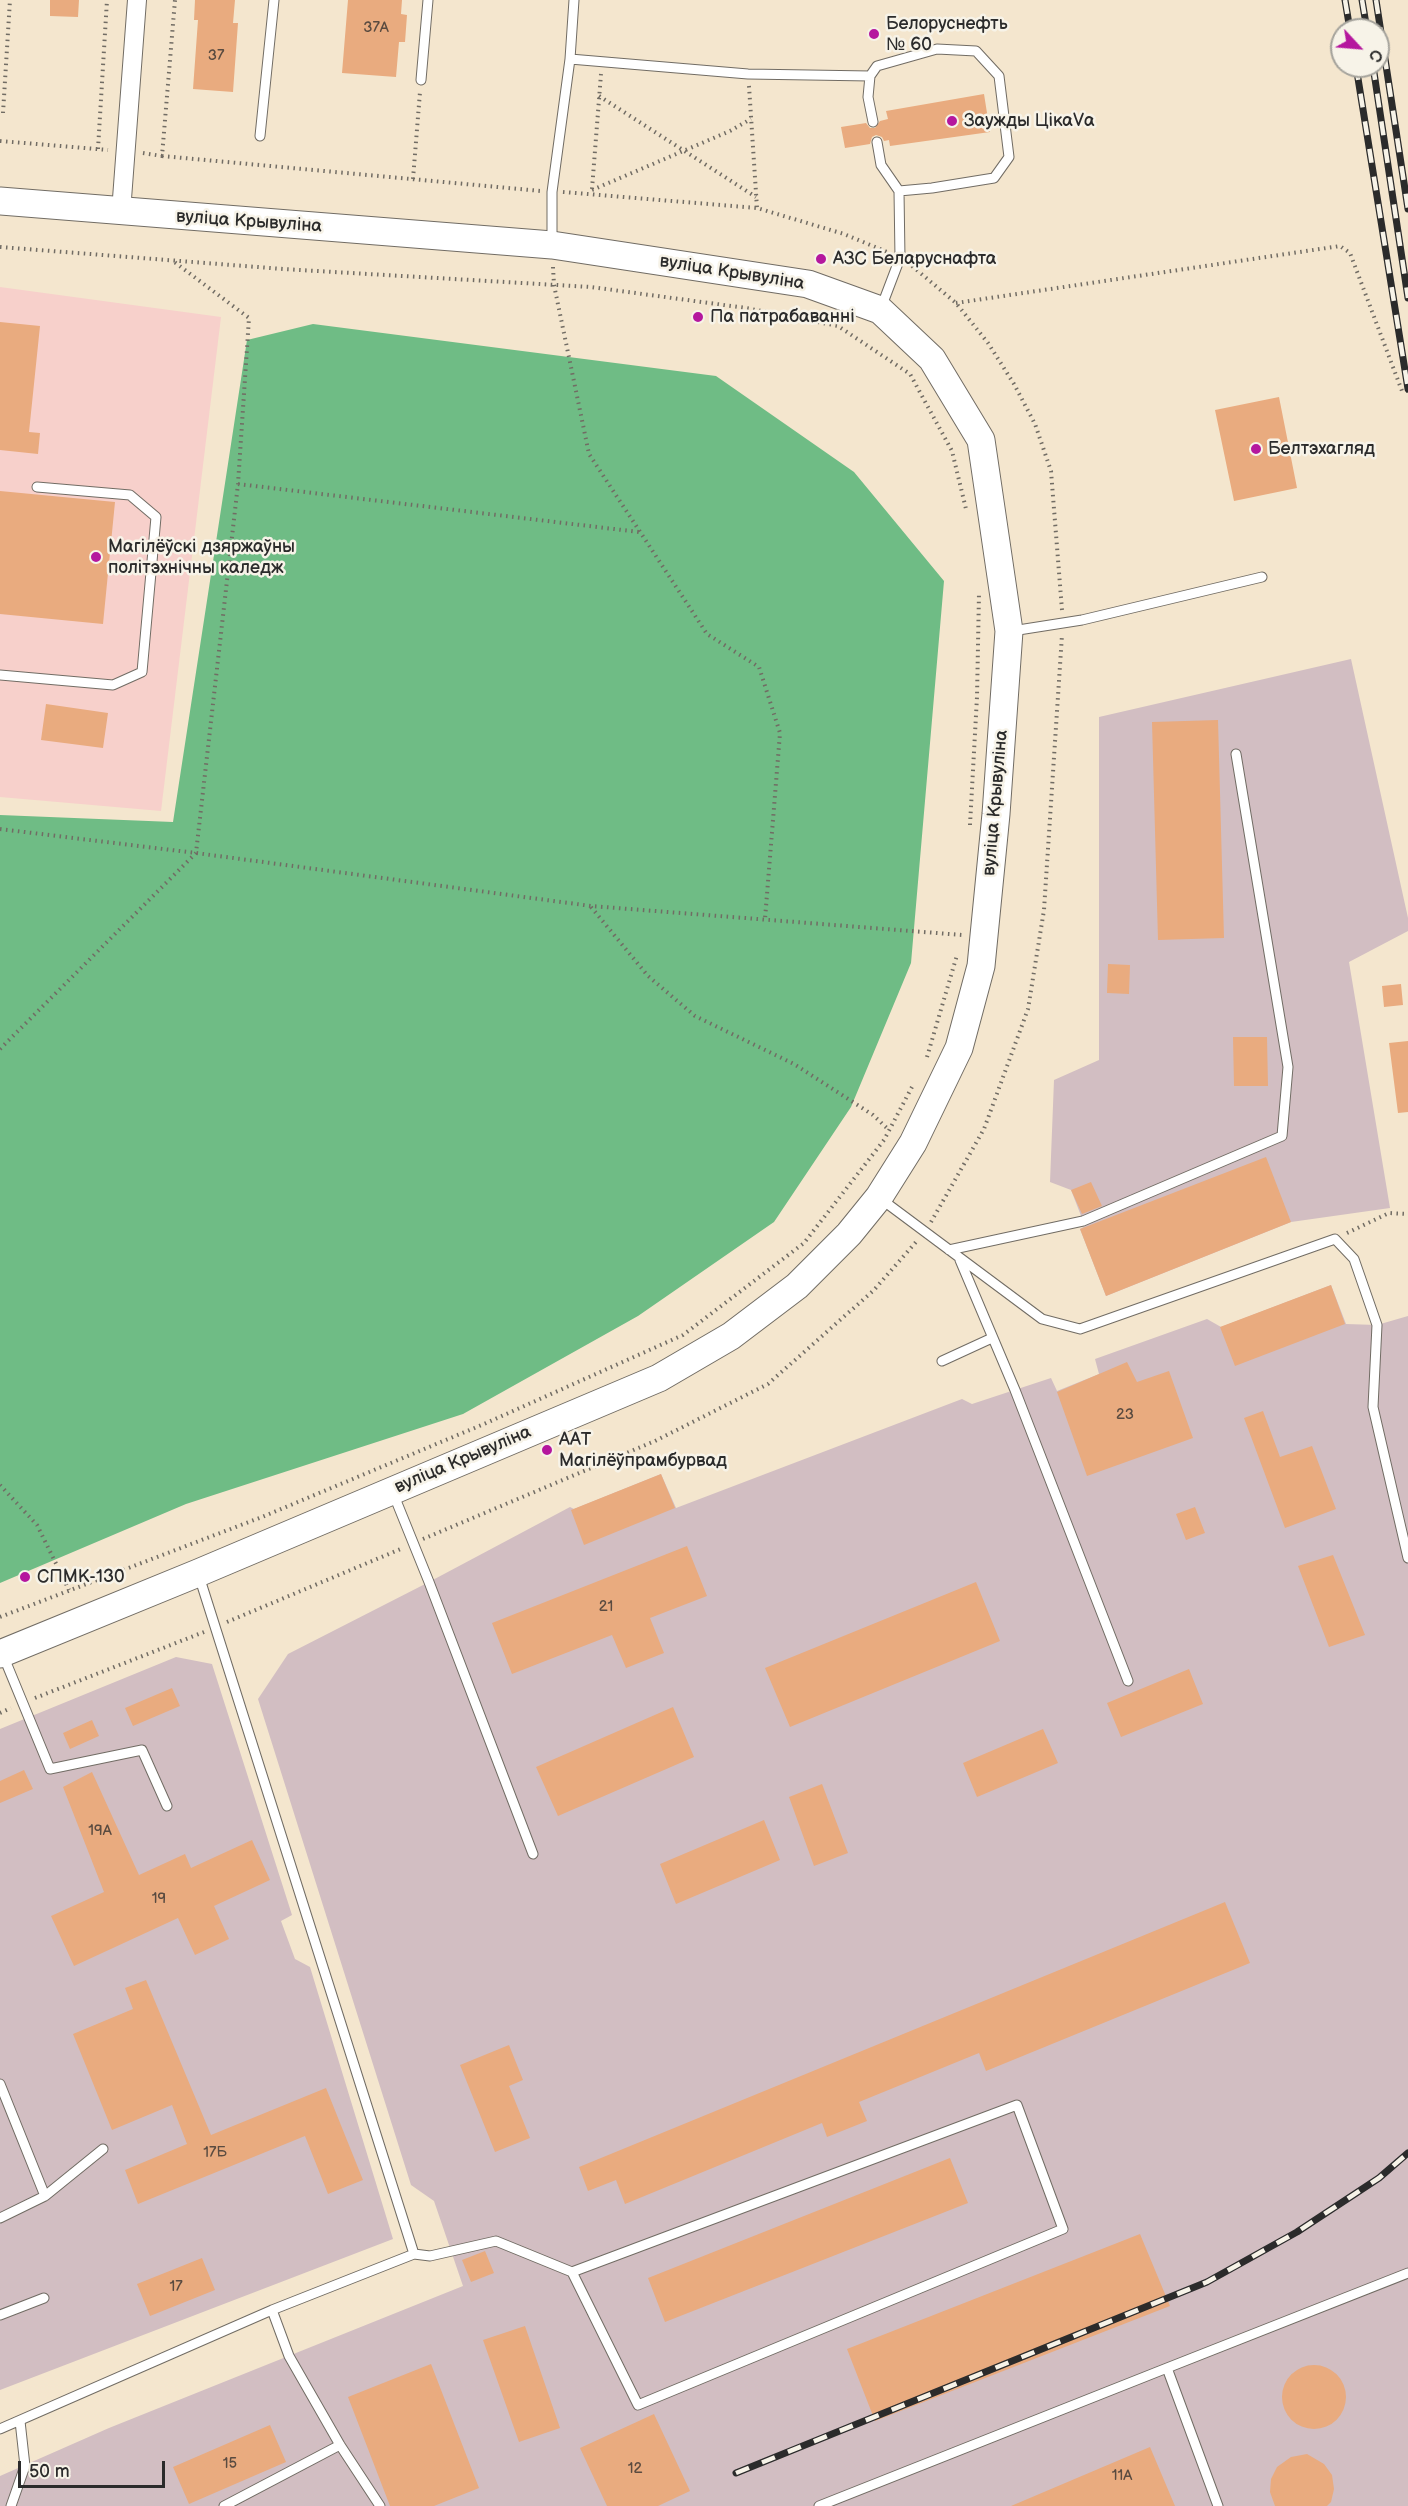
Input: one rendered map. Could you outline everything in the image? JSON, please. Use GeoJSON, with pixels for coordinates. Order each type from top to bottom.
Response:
{"type":"FeatureCollection","features":[{"type":"Feature","properties":{"kind":"main road","name":"вуліца Крывуліна"},"geometry":{"type":"LineString","coordinates":[[0,201],[552,245],[808,284],[880,310],[932,359],[981,440],[1009,631],[996,814],[981,966],[959,1048],[913,1143],[879,1197],[849,1234],[797,1286],[731,1336],[659,1378],[1,1654]]}},
{"type":"Feature","properties":{"kind":"street"},"geometry":{"type":"LineString","coordinates":[[121,212],[137,0]]}},
{"type":"Feature","properties":{"kind":"lane"},"geometry":{"type":"LineString","coordinates":[[260,136],[274,0]]}},
{"type":"Feature","properties":{"kind":"lane"},"geometry":{"type":"LineString","coordinates":[[421,80],[428,0]]}},
{"type":"Feature","properties":{"kind":"lane"},"geometry":{"type":"LineString","coordinates":[[552,245],[552,192],[570,59],[574,0]]}},
{"type":"Feature","properties":{"kind":"lane"},"geometry":{"type":"LineString","coordinates":[[873,122],[868,98],[870,76],[878,66],[937,49],[976,51],[999,76],[1010,157],[994,178],[932,188],[899,190]]}},
{"type":"Feature","properties":{"kind":"lane"},"geometry":{"type":"LineString","coordinates":[[570,59],[748,74],[870,76]]}},
{"type":"Feature","properties":{"kind":"lane"},"geometry":{"type":"LineString","coordinates":[[878,142],[881,165],[899,190],[900,258],[880,310]]}},
{"type":"Feature","properties":{"kind":"lane"},"geometry":{"type":"LineString","coordinates":[[0,675],[112,685],[142,672],[156,517],[130,495],[37,487]]}},
{"type":"Feature","properties":{"kind":"lane"},"geometry":{"type":"LineString","coordinates":[[1009,631],[1082,620],[1262,577]]}},
{"type":"Feature","properties":{"kind":"lane"},"geometry":{"type":"LineString","coordinates":[[949,1250],[1083,1221],[1282,1136],[1288,1067],[1236,754]]}},
{"type":"Feature","properties":{"kind":"lane"},"geometry":{"type":"LineString","coordinates":[[879,1197],[1042,1320],[1080,1329],[1335,1239],[1354,1259],[1377,1325],[1373,1407],[1408,1558]]}},
{"type":"Feature","properties":{"kind":"lane"},"geometry":{"type":"LineString","coordinates":[[959,1258],[1015,1390],[1128,1681]]}},
{"type":"Feature","properties":{"kind":"lane"},"geometry":{"type":"LineString","coordinates":[[942,1361],[992,1338]]}},
{"type":"Feature","properties":{"kind":"lane"},"geometry":{"type":"LineString","coordinates":[[392,1490],[533,1854]]}},
{"type":"Feature","properties":{"kind":"lane"},"geometry":{"type":"LineString","coordinates":[[198,1573],[414,2254]]}},
{"type":"Feature","properties":{"kind":"lane"},"geometry":{"type":"LineString","coordinates":[[1,1654],[50,1769],[142,1750],[166,1806]]}},
{"type":"Feature","properties":{"kind":"lane"},"geometry":{"type":"LineString","coordinates":[[0,2084],[45,2196]]}},
{"type":"Feature","properties":{"kind":"lane"},"geometry":{"type":"LineString","coordinates":[[0,2429],[272,2310],[414,2254],[430,2256],[496,2241],[572,2272],[638,2405],[1063,2229],[1017,2105],[572,2272]]}},
{"type":"Feature","properties":{"kind":"lane"},"geometry":{"type":"LineString","coordinates":[[0,2218],[45,2196],[103,2149]]}},
{"type":"Feature","properties":{"kind":"lane"},"geometry":{"type":"LineString","coordinates":[[819,2506],[1408,2273]]}},
{"type":"Feature","properties":{"kind":"lane"},"geometry":{"type":"LineString","coordinates":[[0,2315],[44,2298]]}},
{"type":"Feature","properties":{"kind":"lane"},"geometry":{"type":"LineString","coordinates":[[272,2310],[289,2356],[340,2445],[380,2506]]}},
{"type":"Feature","properties":{"kind":"lane"},"geometry":{"type":"LineString","coordinates":[[1167,2368],[1218,2506]]}},
{"type":"Feature","properties":{"kind":"lane"},"geometry":{"type":"LineString","coordinates":[[11,2506],[25,2466],[20,2421]]}},
{"type":"Feature","properties":{"kind":"lane"},"geometry":{"type":"LineString","coordinates":[[224,2506],[340,2445]]}},
{"type":"Feature","properties":{"kind":"path"},"geometry":{"type":"LineString","coordinates":[[3,113],[10,0]]}},
{"type":"Feature","properties":{"kind":"path"},"geometry":{"type":"LineString","coordinates":[[98,149],[108,0]]}},
{"type":"Feature","properties":{"kind":"path"},"geometry":{"type":"LineString","coordinates":[[592,191],[602,62]]}},
{"type":"Feature","properties":{"kind":"path"},"geometry":{"type":"LineString","coordinates":[[748,74],[757,208]]}},
{"type":"Feature","properties":{"kind":"path"},"geometry":{"type":"LineString","coordinates":[[413,179],[421,80]]}},
{"type":"Feature","properties":{"kind":"path"},"geometry":{"type":"LineString","coordinates":[[599,96],[756,197]]}},
{"type":"Feature","properties":{"kind":"path"},"geometry":{"type":"LineString","coordinates":[[592,191],[730,131],[751,119]]}},
{"type":"Feature","properties":{"kind":"path"},"geometry":{"type":"LineString","coordinates":[[0,1713],[215,1627],[655,1441],[768,1384],[874,1290],[925,1231],[984,1129],[1028,1009],[1044,910],[1063,622],[1051,471],[1035,424],[1014,384],[988,343],[956,303],[919,270],[900,258],[844,234],[757,208],[592,191],[552,192],[162,156]]}},
{"type":"Feature","properties":{"kind":"path"},"geometry":{"type":"LineString","coordinates":[[552,245],[554,285],[589,454],[707,634],[759,667],[780,733],[765,919]]}},
{"type":"Feature","properties":{"kind":"path"},"geometry":{"type":"LineString","coordinates":[[956,303],[1340,246],[1350,253],[1402,391],[1408,391]]}},
{"type":"Feature","properties":{"kind":"path"},"geometry":{"type":"LineString","coordinates":[[0,248],[591,287],[746,308],[838,326],[910,374],[952,451],[968,518]]}},
{"type":"Feature","properties":{"kind":"path"},"geometry":{"type":"LineString","coordinates":[[0,1049],[196,853],[238,484],[249,318],[173,261]]}},
{"type":"Feature","properties":{"kind":"path"},"geometry":{"type":"LineString","coordinates":[[238,484],[640,532]]}},
{"type":"Feature","properties":{"kind":"path"},"geometry":{"type":"LineString","coordinates":[[970,828],[977,697],[979,585]]}},
{"type":"Feature","properties":{"kind":"path"},"geometry":{"type":"LineString","coordinates":[[0,829],[591,906],[963,935]]}},
{"type":"Feature","properties":{"kind":"path"},"geometry":{"type":"LineString","coordinates":[[591,906],[648,976],[695,1016],[794,1064],[873,1115],[889,1130]]}},
{"type":"Feature","properties":{"kind":"path"},"geometry":{"type":"LineString","coordinates":[[926,1062],[963,935],[964,923]]}},
{"type":"Feature","properties":{"kind":"path"},"geometry":{"type":"LineString","coordinates":[[0,1617],[293,1504],[484,1424],[682,1335],[804,1243],[889,1130],[915,1081]]}},
{"type":"Feature","properties":{"kind":"path"},"geometry":{"type":"LineString","coordinates":[[1335,1239],[1389,1214],[1408,1214]]}},
{"type":"Feature","properties":{"kind":"path"},"geometry":{"type":"LineString","coordinates":[[0,1485],[37,1525],[69,1590]]}},
{"type":"Feature","properties":{"kind":"shaded area","name":"Магілёўскі дзяржаўны політэхнічны каледж"},"geometry":{"type":"Polygon","coordinates":[[[0,287],[221,317],[161,811],[0,797],[0,287]]]}},
{"type":"Feature","properties":{"kind":"shaded area"},"geometry":{"type":"Polygon","coordinates":[[[1351,659],[1408,918],[1408,931],[1349,962],[1390,1208],[1291,1222],[1106,1296],[1080,1229],[1085,1226],[1071,1190],[1050,1182],[1054,1080],[1099,1060],[1099,717],[1351,659]]]}},
{"type":"Feature","properties":{"kind":"shaded area"},"geometry":{"type":"Polygon","coordinates":[[[1331,1285],[1346,1324],[1377,1325],[1408,1316],[1408,2506],[0,2506],[0,2476],[109,2428],[463,2286],[434,2201],[411,2185],[258,1699],[288,1654],[570,1507],[574,1509],[661,1474],[676,1508],[962,1399],[972,1404],[1051,1378],[1057,1391],[1099,1374],[1095,1359],[1207,1319],[1221,1327],[1331,1285]]]}},
{"type":"Feature","properties":{"kind":"shaded area"},"geometry":{"type":"Polygon","coordinates":[[[176,1657],[212,1664],[292,1915],[281,1921],[295,1959],[310,1967],[393,2239],[0,2390],[0,1729],[176,1657]]]}},
{"type":"Feature","properties":{"kind":"green space"},"geometry":{"type":"Polygon","coordinates":[[[313,324],[716,376],[854,472],[944,581],[911,963],[851,1107],[774,1222],[638,1316],[463,1414],[186,1504],[0,1583],[0,815],[173,822],[247,340],[313,324]]]}},
{"type":"Feature","properties":{"kind":"building"},"geometry":{"type":"Polygon","coordinates":[[[50,0],[79,0],[78,17],[50,16],[50,0]]]}},
{"type":"Feature","properties":{"kind":"building"},"geometry":{"type":"Polygon","coordinates":[[[195,0],[235,0],[233,23],[238,23],[233,92],[193,89],[198,20],[194,20],[195,0]]]}},
{"type":"Feature","properties":{"kind":"building"},"geometry":{"type":"Polygon","coordinates":[[[348,0],[402,0],[401,14],[407,15],[405,42],[399,42],[396,77],[342,73],[348,0]]]}},
{"type":"Feature","properties":{"kind":"building"},"geometry":{"type":"Polygon","coordinates":[[[984,94],[990,132],[890,146],[889,140],[884,141],[882,137],[876,135],[872,137],[870,144],[845,148],[841,127],[866,123],[870,128],[875,128],[880,121],[888,119],[886,111],[984,94]]]}},
{"type":"Feature","properties":{"kind":"building"},"geometry":{"type":"Polygon","coordinates":[[[0,322],[40,326],[29,432],[40,433],[38,454],[0,450],[0,322]]]}},
{"type":"Feature","properties":{"kind":"building","name":"Белтэхагляд"},"geometry":{"type":"Polygon","coordinates":[[[1279,397],[1297,488],[1234,501],[1215,410],[1279,397]]]}},
{"type":"Feature","properties":{"kind":"building"},"geometry":{"type":"Polygon","coordinates":[[[0,491],[115,502],[103,624],[0,614],[0,491]]]}},
{"type":"Feature","properties":{"kind":"building"},"geometry":{"type":"Polygon","coordinates":[[[46,704],[108,713],[103,748],[41,740],[46,704]]]}},
{"type":"Feature","properties":{"kind":"building"},"geometry":{"type":"Polygon","coordinates":[[[1218,720],[1224,938],[1158,940],[1152,722],[1218,720]]]}},
{"type":"Feature","properties":{"kind":"building"},"geometry":{"type":"Polygon","coordinates":[[[1108,964],[1130,965],[1129,994],[1107,993],[1108,964]]]}},
{"type":"Feature","properties":{"kind":"building"},"geometry":{"type":"Polygon","coordinates":[[[1401,984],[1403,1005],[1384,1007],[1382,986],[1401,984]]]}},
{"type":"Feature","properties":{"kind":"building"},"geometry":{"type":"Polygon","coordinates":[[[1233,1037],[1267,1037],[1268,1086],[1234,1086],[1233,1037]]]}},
{"type":"Feature","properties":{"kind":"building"},"geometry":{"type":"Polygon","coordinates":[[[1408,1041],[1408,1112],[1398,1113],[1389,1043],[1408,1041]]]}},
{"type":"Feature","properties":{"kind":"building"},"geometry":{"type":"Polygon","coordinates":[[[1266,1157],[1291,1222],[1106,1296],[1080,1229],[1266,1157]]]}},
{"type":"Feature","properties":{"kind":"building"},"geometry":{"type":"Polygon","coordinates":[[[1091,1182],[1102,1206],[1082,1214],[1071,1190],[1091,1182]]]}},
{"type":"Feature","properties":{"kind":"building"},"geometry":{"type":"Polygon","coordinates":[[[1331,1285],[1345,1324],[1235,1366],[1220,1327],[1331,1285]]]}},
{"type":"Feature","properties":{"kind":"building"},"geometry":{"type":"Polygon","coordinates":[[[1127,1362],[1137,1382],[1169,1371],[1193,1438],[1087,1476],[1057,1392],[1127,1362]]]}},
{"type":"Feature","properties":{"kind":"building"},"geometry":{"type":"Polygon","coordinates":[[[1263,1411],[1280,1457],[1312,1446],[1336,1509],[1285,1528],[1244,1418],[1263,1411]]]}},
{"type":"Feature","properties":{"kind":"building"},"geometry":{"type":"Polygon","coordinates":[[[661,1474],[675,1508],[584,1545],[571,1510],[661,1474]]]}},
{"type":"Feature","properties":{"kind":"building"},"geometry":{"type":"Polygon","coordinates":[[[1195,1507],[1205,1533],[1186,1540],[1176,1514],[1195,1507]]]}},
{"type":"Feature","properties":{"kind":"building"},"geometry":{"type":"Polygon","coordinates":[[[687,1546],[707,1596],[650,1618],[664,1653],[626,1668],[612,1635],[512,1674],[492,1623],[687,1546]]]}},
{"type":"Feature","properties":{"kind":"building"},"geometry":{"type":"Polygon","coordinates":[[[1333,1555],[1365,1635],[1329,1647],[1298,1566],[1333,1555]]]}},
{"type":"Feature","properties":{"kind":"building"},"geometry":{"type":"Polygon","coordinates":[[[976,1582],[1000,1641],[790,1727],[765,1668],[976,1582]]]}},
{"type":"Feature","properties":{"kind":"building"},"geometry":{"type":"Polygon","coordinates":[[[1189,1669],[1203,1704],[1121,1737],[1107,1703],[1189,1669]]]}},
{"type":"Feature","properties":{"kind":"building"},"geometry":{"type":"Polygon","coordinates":[[[172,1688],[180,1706],[133,1726],[125,1708],[172,1688]]]}},
{"type":"Feature","properties":{"kind":"building"},"geometry":{"type":"Polygon","coordinates":[[[673,1707],[694,1757],[558,1816],[536,1767],[673,1707]]]}},
{"type":"Feature","properties":{"kind":"building"},"geometry":{"type":"Polygon","coordinates":[[[92,1720],[99,1736],[70,1749],[63,1733],[92,1720]]]}},
{"type":"Feature","properties":{"kind":"building"},"geometry":{"type":"Polygon","coordinates":[[[1043,1729],[1058,1763],[977,1797],[963,1763],[1043,1729]]]}},
{"type":"Feature","properties":{"kind":"building"},"geometry":{"type":"Polygon","coordinates":[[[24,1770],[33,1789],[0,1803],[0,1781],[24,1770]]]}},
{"type":"Feature","properties":{"kind":"building"},"geometry":{"type":"Polygon","coordinates":[[[92,1772],[139,1875],[185,1854],[191,1868],[252,1840],[270,1880],[214,1906],[229,1939],[195,1955],[178,1918],[74,1966],[51,1916],[104,1892],[63,1787],[92,1772]]]}},
{"type":"Feature","properties":{"kind":"building"},"geometry":{"type":"Polygon","coordinates":[[[822,1784],[848,1853],[814,1866],[789,1797],[822,1784]]]}},
{"type":"Feature","properties":{"kind":"building"},"geometry":{"type":"Polygon","coordinates":[[[764,1820],[780,1860],[676,1904],[660,1864],[764,1820]]]}},
{"type":"Feature","properties":{"kind":"building"},"geometry":{"type":"Polygon","coordinates":[[[1225,1902],[1250,1963],[986,2071],[979,2053],[859,2102],[867,2121],[827,2137],[822,2123],[625,2204],[616,2180],[588,2191],[579,2167],[1225,1902]]]}},
{"type":"Feature","properties":{"kind":"building"},"geometry":{"type":"Polygon","coordinates":[[[146,1980],[211,2135],[326,2088],[363,2180],[328,2194],[305,2136],[138,2204],[125,2170],[187,2144],[172,2105],[112,2130],[73,2034],[133,2009],[125,1988],[146,1980]]]}},
{"type":"Feature","properties":{"kind":"building"},"geometry":{"type":"Polygon","coordinates":[[[509,2045],[523,2080],[509,2086],[530,2138],[495,2152],[460,2065],[509,2045]]]}},
{"type":"Feature","properties":{"kind":"building"},"geometry":{"type":"Polygon","coordinates":[[[950,2158],[968,2203],[665,2322],[648,2278],[950,2158]]]}},
{"type":"Feature","properties":{"kind":"building"},"geometry":{"type":"Polygon","coordinates":[[[1140,2234],[1170,2306],[875,2421],[847,2349],[1140,2234]]]}},
{"type":"Feature","properties":{"kind":"building"},"geometry":{"type":"Polygon","coordinates":[[[485,2251],[494,2273],[471,2282],[462,2260],[485,2251]]]}},
{"type":"Feature","properties":{"kind":"building"},"geometry":{"type":"Polygon","coordinates":[[[202,2258],[215,2290],[150,2316],[137,2284],[202,2258]]]}},
{"type":"Feature","properties":{"kind":"building"},"geometry":{"type":"Polygon","coordinates":[[[525,2326],[560,2428],[519,2442],[483,2340],[525,2326]]]}},
{"type":"Feature","properties":{"kind":"building"},"geometry":{"type":"Polygon","coordinates":[[[431,2364],[479,2488],[434,2506],[390,2506],[348,2397],[431,2364]]]}},
{"type":"Feature","properties":{"kind":"building"},"geometry":{"type":"Polygon","coordinates":[[[1314,2365],[1332,2370],[1337,2374],[1341,2379],[1346,2397],[1341,2415],[1337,2420],[1332,2424],[1314,2429],[1296,2424],[1291,2420],[1287,2415],[1282,2397],[1287,2379],[1291,2374],[1296,2370],[1314,2365]]]}},
{"type":"Feature","properties":{"kind":"building"},"geometry":{"type":"Polygon","coordinates":[[[654,2414],[690,2491],[658,2506],[607,2506],[580,2448],[654,2414]]]}},
{"type":"Feature","properties":{"kind":"building"},"geometry":{"type":"Polygon","coordinates":[[[270,2425],[286,2462],[189,2504],[173,2467],[270,2425]]]}},
{"type":"Feature","properties":{"kind":"building"},"geometry":{"type":"Polygon","coordinates":[[[1150,2447],[1175,2506],[1011,2506],[1150,2447]]]}},
{"type":"Feature","properties":{"kind":"building"},"geometry":{"type":"Polygon","coordinates":[[[1307,2454],[1324,2464],[1332,2475],[1334,2489],[1331,2502],[1327,2506],[1275,2506],[1270,2492],[1271,2479],[1277,2467],[1291,2457],[1307,2454]]]}},
{"type":"Feature","properties":{"kind":"railway"},"geometry":{"type":"LineString","coordinates":[[1345,0],[1348,18]]}},
{"type":"Feature","properties":{"kind":"railway"},"geometry":{"type":"LineString","coordinates":[[1362,0],[1365,18]]}},
{"type":"Feature","properties":{"kind":"railway"},"geometry":{"type":"LineString","coordinates":[[1376,0],[1408,209]]}},
{"type":"Feature","properties":{"kind":"railway"},"geometry":{"type":"LineString","coordinates":[[1358,78],[1408,389]]}},
{"type":"Feature","properties":{"kind":"railway"},"geometry":{"type":"LineString","coordinates":[[1375,78],[1408,298]]}},
{"type":"Feature","properties":{"kind":"railway"},"geometry":{"type":"LineString","coordinates":[[736,2473],[1207,2282],[1297,2232],[1379,2178],[1408,2153]]}},
{"type":"Feature","properties":{"kind":"place","name":"Белоруснефть № 60"},"geometry":{"type":"Point","coordinates":[874,34]}},
{"type":"Feature","properties":{"kind":"place","name":"Заужды ЦікаVа"},"geometry":{"type":"Point","coordinates":[952,121]}},
{"type":"Feature","properties":{"kind":"place","name":"АЗС Беларуснафта"},"geometry":{"type":"Point","coordinates":[821,259]}},
{"type":"Feature","properties":{"kind":"place","name":"Па патрабаванні"},"geometry":{"type":"Point","coordinates":[698,317]}},
{"type":"Feature","properties":{"kind":"place","name":"Белтэхагляд"},"geometry":{"type":"Point","coordinates":[1256,449]}},
{"type":"Feature","properties":{"kind":"place","name":"Магілёўскі дзяржаўны політэхнічны каледж"},"geometry":{"type":"Point","coordinates":[96,557]}},
{"type":"Feature","properties":{"kind":"place","name":"ААТ Магілёўпрамбурвад"},"geometry":{"type":"Point","coordinates":[547,1450]}},
{"type":"Feature","properties":{"kind":"place","name":"СПМК-130"},"geometry":{"type":"Point","coordinates":[25,1577]}}]}
